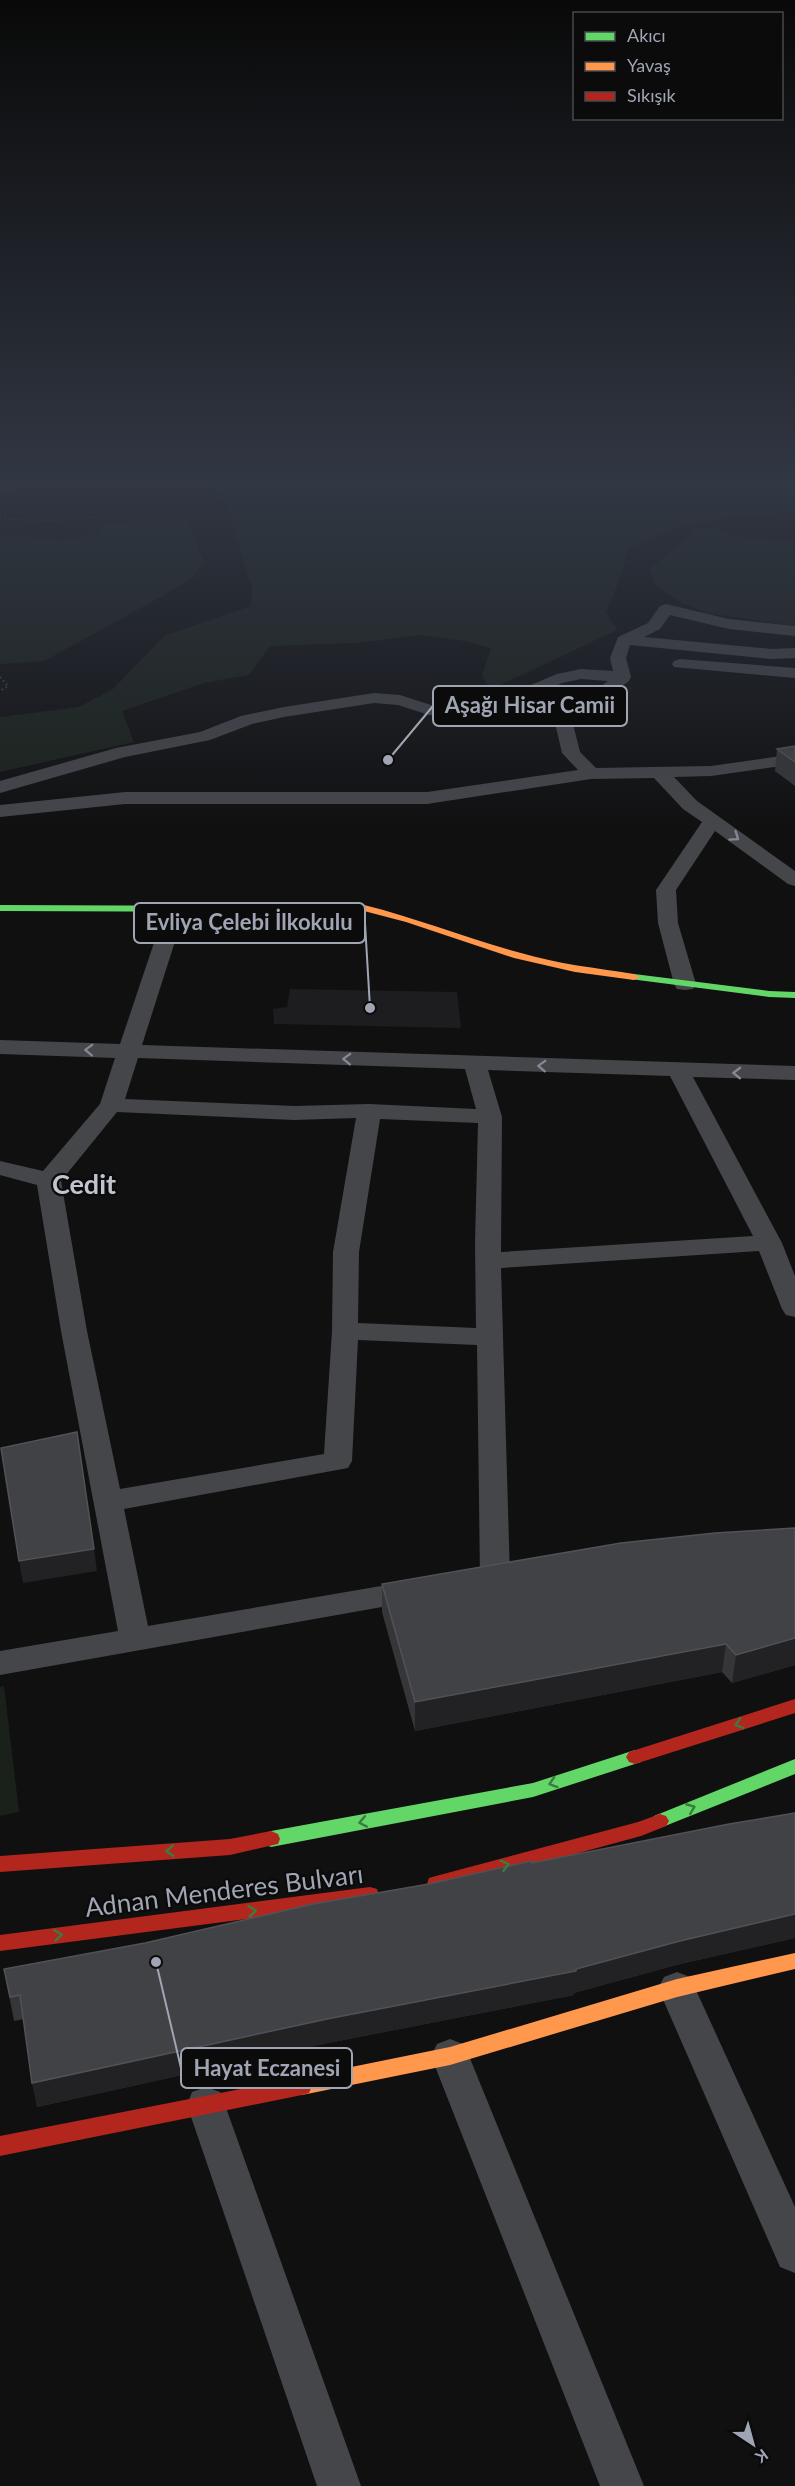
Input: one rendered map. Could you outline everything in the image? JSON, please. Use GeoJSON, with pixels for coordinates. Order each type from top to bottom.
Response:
{"type":"FeatureCollection","features":[{"type":"Feature","properties":{"kind":"street"},"geometry":{"type":"LineString","coordinates":[[623,677],[618,658],[624,640],[654,626],[666,609],[729,624],[795,631]]}},
{"type":"Feature","properties":{"kind":"street"},"geometry":{"type":"LineString","coordinates":[[624,640],[772,654],[795,653]]}},
{"type":"Feature","properties":{"kind":"street"},"geometry":{"type":"LineString","coordinates":[[680,664],[795,673]]}},
{"type":"Feature","properties":{"kind":"street"},"geometry":{"type":"LineString","coordinates":[[0,787],[122,753],[204,736],[248,720],[284,712],[374,698],[400,700],[429,710],[463,712],[495,706],[557,679],[582,674],[623,677]]}},
{"type":"Feature","properties":{"kind":"street"},"geometry":{"type":"LineString","coordinates":[[591,774],[571,753],[564,723],[579,708],[605,693],[623,677]]}},
{"type":"Feature","properties":{"kind":"street"},"geometry":{"type":"LineString","coordinates":[[0,811],[125,798],[427,798],[591,774],[711,771],[795,759]]}},
{"type":"Feature","properties":{"kind":"street"},"geometry":{"type":"LineString","coordinates":[[658,772],[690,806],[795,880]]}},
{"type":"Feature","properties":{"kind":"street"},"geometry":{"type":"LineString","coordinates":[[685,984],[668,923],[666,890],[712,821]]}},
{"type":"Feature","properties":{"kind":"street"},"geometry":{"type":"LineString","coordinates":[[0,908],[175,910],[364,908],[410,920],[518,956],[575,969],[769,994],[795,995]]}},
{"type":"Feature","properties":{"kind":"street"},"geometry":{"type":"LineString","coordinates":[[135,1639],[74,1331],[48,1180],[111,1105],[175,910]]}},
{"type":"Feature","properties":{"kind":"street"},"geometry":{"type":"LineString","coordinates":[[0,1047],[795,1074]]}},
{"type":"Feature","properties":{"kind":"street"},"geometry":{"type":"LineString","coordinates":[[472,1582],[490,1337],[490,1117],[476,1064]]}},
{"type":"Feature","properties":{"kind":"street"},"geometry":{"type":"LineString","coordinates":[[679,1071],[768,1243],[795,1309]]}},
{"type":"Feature","properties":{"kind":"street"},"geometry":{"type":"LineString","coordinates":[[111,1105],[294,1113],[369,1111],[490,1117]]}},
{"type":"Feature","properties":{"kind":"street"},"geometry":{"type":"LineString","coordinates":[[107,1502],[338,1461],[345,1331],[346,1252],[369,1111]]}},
{"type":"Feature","properties":{"kind":"street"},"geometry":{"type":"LineString","coordinates":[[0,1168],[48,1180]]}},
{"type":"Feature","properties":{"kind":"street"},"geometry":{"type":"LineString","coordinates":[[489,1261],[768,1243]]}},
{"type":"Feature","properties":{"kind":"street"},"geometry":{"type":"LineString","coordinates":[[345,1331],[490,1337]]}},
{"type":"Feature","properties":{"kind":"street"},"geometry":{"type":"LineString","coordinates":[[0,1663],[528,1572]]}},
{"type":"Feature","properties":{"kind":"street","name":"Adnan Menderes Bulvarı"},"geometry":{"type":"LineString","coordinates":[[0,1864],[230,1847],[533,1790],[795,1706]]}},
{"type":"Feature","properties":{"kind":"street"},"geometry":{"type":"LineString","coordinates":[[417,1888],[640,1828],[795,1766]]}},
{"type":"Feature","properties":{"kind":"street","name":"Adnan Menderes Bulvarı"},"geometry":{"type":"LineString","coordinates":[[0,1943],[383,1893]]}},
{"type":"Feature","properties":{"kind":"street"},"geometry":{"type":"LineString","coordinates":[[0,2145],[450,2056],[677,1989],[795,1961]]}},
{"type":"Feature","properties":{"kind":"street"},"geometry":{"type":"LineString","coordinates":[[677,1989],[795,2253]]}},
{"type":"Feature","properties":{"kind":"street"},"geometry":{"type":"LineString","coordinates":[[450,2056],[622,2486]]}},
{"type":"Feature","properties":{"kind":"street"},"geometry":{"type":"LineString","coordinates":[[206,2104],[339,2486]]}},
{"type":"Feature","properties":{"kind":"path"},"geometry":{"type":"LineString","coordinates":[[0,677],[8,686],[0,691]]}},
{"type":"Feature","properties":{"kind":"shaded area"},"geometry":{"type":"Polygon","coordinates":[[[0,598],[159,598],[44,661],[0,664],[0,598]]]}},
{"type":"Feature","properties":{"kind":"shaded area"},"geometry":{"type":"Polygon","coordinates":[[[251,598],[612,598],[606,612],[617,630],[490,690],[482,675],[491,648],[464,641],[420,635],[357,643],[270,646],[249,675],[204,683],[122,711],[134,742],[0,772],[0,717],[79,707],[113,689],[164,636],[251,606],[251,598]]]}},
{"type":"Feature","properties":{"kind":"shaded area"},"geometry":{"type":"Polygon","coordinates":[[[674,598],[795,598],[795,626],[707,613],[683,604],[674,598]]]}},
{"type":"Feature","properties":{"kind":"shaded area"},"geometry":{"type":"Polygon","coordinates":[[[290,989],[457,992],[461,1028],[274,1024],[273,1009],[287,1007],[290,989]]]}},
{"type":"Feature","properties":{"kind":"shaded area"},"geometry":{"type":"Polygon","coordinates":[[[4,1686],[19,1812],[0,1816],[0,1687],[4,1686]]]}},
{"type":"Feature","properties":{"kind":"building"},"geometry":{"type":"Polygon","coordinates":[[[795,746],[795,762],[777,749],[795,746]]]}},
{"type":"Feature","properties":{"kind":"building"},"geometry":{"type":"Polygon","coordinates":[[[77,1432],[94,1549],[19,1561],[1,1448],[77,1432]]]}},
{"type":"Feature","properties":{"kind":"building"},"geometry":{"type":"Polygon","coordinates":[[[795,1528],[795,1638],[736,1655],[726,1644],[415,1702],[382,1584],[621,1543],[715,1533],[795,1528]]]}},
{"type":"Feature","properties":{"kind":"building"},"geometry":{"type":"Polygon","coordinates":[[[795,1813],[795,1914],[680,1941],[576,1969],[576,1971],[327,2019],[32,2083],[20,1995],[10,1997],[4,1969],[145,1943],[313,1904],[429,1884],[531,1861],[532,1863],[795,1813]]]}},
{"type":"Feature","properties":{"kind":"traffic: fast"},"geometry":{"type":"LineString","coordinates":[[0,908],[289,909]]}},
{"type":"Feature","properties":{"kind":"traffic: fast"},"geometry":{"type":"LineString","coordinates":[[634,977],[769,994],[795,995]]}},
{"type":"Feature","properties":{"kind":"traffic: fast"},"geometry":{"type":"LineString","coordinates":[[271,1839],[533,1790],[635,1757]]}},
{"type":"Feature","properties":{"kind":"traffic: fast"},"geometry":{"type":"LineString","coordinates":[[660,1821],[795,1766]]}},
{"type":"Feature","properties":{"kind":"traffic: slow"},"geometry":{"type":"LineString","coordinates":[[289,909],[364,908],[410,920],[518,956],[575,969],[634,977]]}},
{"type":"Feature","properties":{"kind":"traffic: slow"},"geometry":{"type":"LineString","coordinates":[[302,2086],[450,2056],[677,1988],[795,1961]]}},
{"type":"Feature","properties":{"kind":"traffic: jam"},"geometry":{"type":"LineString","coordinates":[[635,1757],[795,1706]]}},
{"type":"Feature","properties":{"kind":"traffic: jam"},"geometry":{"type":"LineString","coordinates":[[436,1884],[641,1829],[660,1821]]}},
{"type":"Feature","properties":{"kind":"traffic: jam"},"geometry":{"type":"LineString","coordinates":[[0,1864],[230,1847],[271,1839]]}},
{"type":"Feature","properties":{"kind":"traffic: jam"},"geometry":{"type":"LineString","coordinates":[[0,1943],[370,1895]]}},
{"type":"Feature","properties":{"kind":"traffic: jam"},"geometry":{"type":"LineString","coordinates":[[0,2146],[302,2086]]}},
{"type":"Feature","properties":{"kind":"place","name":"Aşağı Hisar Camii"},"geometry":{"type":"Point","coordinates":[388,760]}},
{"type":"Feature","properties":{"kind":"place","name":"Evliya Çelebi İlkokulu"},"geometry":{"type":"Point","coordinates":[370,1008]}},
{"type":"Feature","properties":{"kind":"place","name":"Hayat Eczanesi"},"geometry":{"type":"Point","coordinates":[156,1962]}},
{"type":"Feature","properties":{"kind":"district","name":"Cedit"},"geometry":{"type":"Point","coordinates":[84,1183]}}]}
